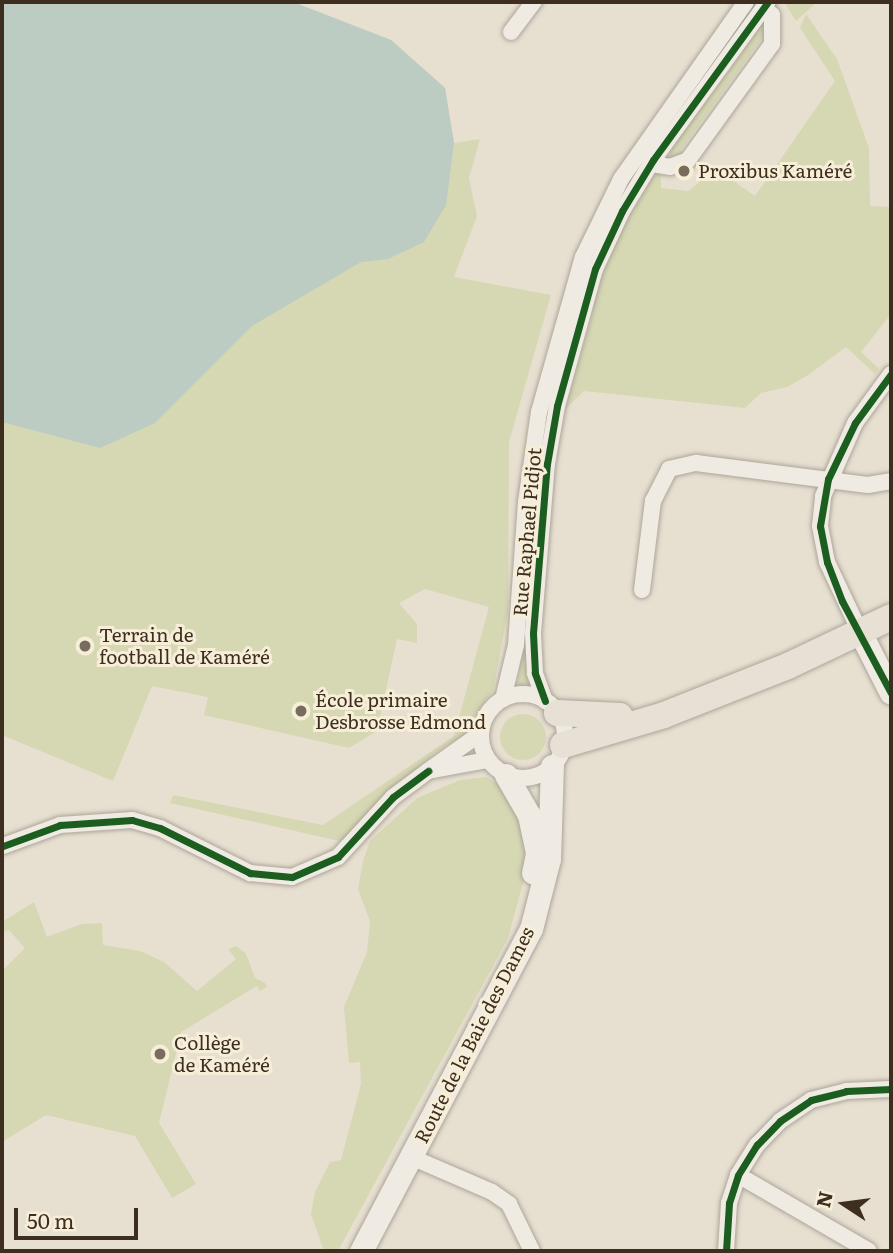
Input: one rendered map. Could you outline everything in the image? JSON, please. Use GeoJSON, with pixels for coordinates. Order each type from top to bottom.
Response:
{"type":"FeatureCollection","features":[{"type":"Feature","properties":{"kind":"main road"},"geometry":{"type":"LineString","coordinates":[[558,755],[664,715],[891,617]]}},
{"type":"Feature","properties":{"kind":"main road"},"geometry":{"type":"LineString","coordinates":[[860,632],[891,693]]}},
{"type":"Feature","properties":{"kind":"main road"},"geometry":{"type":"LineString","coordinates":[[551,707],[589,717],[664,715]]}},
{"type":"Feature","properties":{"kind":"main road","name":"Route de la Baie des Dames"},"geometry":{"type":"LineString","coordinates":[[361,1251],[531,929],[549,859],[558,755]]}},
{"type":"Feature","properties":{"kind":"main road","name":"Route de la Baie des Dames"},"geometry":{"type":"LineString","coordinates":[[346,1251],[523,925],[537,854],[529,815],[506,775]]}},
{"type":"Feature","properties":{"kind":"street"},"geometry":{"type":"LineString","coordinates":[[511,32],[534,2]]}},
{"type":"Feature","properties":{"kind":"street","name":"Rue Raphael Pidjot"},"geometry":{"type":"LineString","coordinates":[[551,707],[535,673],[533,633],[547,464],[557,406],[595,269],[648,154],[746,2]]}},
{"type":"Feature","properties":{"kind":"street"},"geometry":{"type":"LineString","coordinates":[[648,154],[670,167],[688,160],[772,44],[772,15],[766,5]]}},
{"type":"Feature","properties":{"kind":"street","name":"Rue Raphael Pidjot"},"geometry":{"type":"LineString","coordinates":[[503,699],[516,645],[526,502],[539,412],[583,257],[602,209],[766,5]]}},
{"type":"Feature","properties":{"kind":"street"},"geometry":{"type":"LineString","coordinates":[[860,632],[827,562],[820,526],[828,479],[855,423],[891,374]]}},
{"type":"Feature","properties":{"kind":"street"},"geometry":{"type":"LineString","coordinates":[[642,590],[653,501],[669,470],[696,463],[868,485],[891,481]]}},
{"type":"Feature","properties":{"kind":"street"},"geometry":{"type":"LineString","coordinates":[[525,694],[551,707],[558,755],[530,778],[506,775],[488,760],[481,733],[488,713],[503,699],[525,694]]}},
{"type":"Feature","properties":{"kind":"street"},"geometry":{"type":"LineString","coordinates":[[3,845],[60,825],[132,820],[160,828],[250,873],[292,877],[338,857],[393,797],[481,733]]}},
{"type":"Feature","properties":{"kind":"street"},"geometry":{"type":"LineString","coordinates":[[428,771],[488,760]]}},
{"type":"Feature","properties":{"kind":"street"},"geometry":{"type":"LineString","coordinates":[[726,1251],[729,1203],[738,1175],[757,1145],[780,1121],[811,1100],[846,1091],[891,1089]]}},
{"type":"Feature","properties":{"kind":"street"},"geometry":{"type":"LineString","coordinates":[[411,1157],[492,1192],[509,1204],[532,1251]]}},
{"type":"Feature","properties":{"kind":"street"},"geometry":{"type":"LineString","coordinates":[[738,1175],[869,1251]]}},
{"type":"Feature","properties":{"kind":"green space"},"geometry":{"type":"Polygon","coordinates":[[[2,2],[293,2],[391,40],[445,88],[454,143],[480,139],[469,178],[477,216],[454,277],[551,295],[509,442],[508,611],[493,691],[473,717],[470,731],[436,752],[376,805],[344,842],[170,803],[173,795],[323,825],[454,736],[489,607],[425,589],[399,603],[417,624],[417,643],[397,639],[377,731],[349,748],[204,715],[208,697],[152,686],[113,781],[2,735],[2,2]],[[446,199],[400,243],[364,260],[388,259],[446,199]]]}},
{"type":"Feature","properties":{"kind":"green space"},"geometry":{"type":"Polygon","coordinates":[[[784,2],[817,2],[796,21],[784,2]]]}},
{"type":"Feature","properties":{"kind":"green space"},"geometry":{"type":"Polygon","coordinates":[[[806,14],[837,59],[869,148],[870,206],[891,207],[891,314],[861,352],[879,369],[875,374],[846,347],[787,387],[761,393],[745,408],[584,391],[565,409],[593,312],[592,296],[627,212],[651,173],[661,170],[661,188],[689,191],[715,168],[755,196],[835,81],[800,28],[806,14]]]}},
{"type":"Feature","properties":{"kind":"green space"},"geometry":{"type":"Polygon","coordinates":[[[761,24],[767,26],[772,44],[762,38],[680,151],[688,160],[671,158],[668,147],[761,24]]]}},
{"type":"Feature","properties":{"kind":"green space"},"geometry":{"type":"Polygon","coordinates":[[[636,164],[641,166],[563,365],[532,685],[518,687],[542,425],[583,271],[636,164]]]}},
{"type":"Feature","properties":{"kind":"green space"},"geometry":{"type":"Polygon","coordinates":[[[523,714],[539,721],[546,737],[539,753],[523,760],[507,753],[500,737],[507,721],[523,714]]]}},
{"type":"Feature","properties":{"kind":"green space"},"geometry":{"type":"Polygon","coordinates":[[[486,777],[509,791],[526,836],[524,880],[508,938],[338,1251],[324,1251],[311,1214],[315,1192],[330,1162],[341,1160],[361,1084],[360,1062],[349,1063],[344,1007],[367,952],[370,921],[358,889],[363,861],[370,841],[417,798],[460,780],[486,777]]]}},
{"type":"Feature","properties":{"kind":"green space"},"geometry":{"type":"Polygon","coordinates":[[[34,902],[47,937],[82,924],[102,923],[103,945],[140,951],[164,962],[197,991],[236,959],[228,949],[236,946],[246,954],[255,978],[267,987],[260,991],[257,986],[181,1032],[159,1123],[196,1184],[172,1198],[135,1136],[46,1115],[2,1142],[2,971],[25,948],[9,930],[5,932],[2,922],[34,902]]]}},
{"type":"Feature","properties":{"kind":"shaded area"},"geometry":{"type":"Polygon","coordinates":[[[2,2],[293,2],[391,40],[445,88],[454,143],[446,205],[424,242],[388,259],[361,262],[252,326],[155,423],[100,448],[2,422],[2,2]]]}},
{"type":"Feature","properties":{"kind":"cycle path"},"geometry":{"type":"LineString","coordinates":[[545,701],[535,673],[533,633],[547,464],[557,406],[595,269],[622,211],[653,160],[768,2]]}},
{"type":"Feature","properties":{"kind":"cycle path"},"geometry":{"type":"LineString","coordinates":[[891,374],[855,423],[828,479],[820,526],[827,562],[842,601],[891,693]]}},
{"type":"Feature","properties":{"kind":"cycle path"},"geometry":{"type":"LineString","coordinates":[[3,846],[60,825],[132,820],[160,828],[250,873],[292,877],[338,857],[393,797],[428,771]]}},
{"type":"Feature","properties":{"kind":"cycle path"},"geometry":{"type":"LineString","coordinates":[[726,1251],[729,1203],[738,1175],[757,1145],[780,1121],[811,1100],[846,1091],[891,1089]]}},
{"type":"Feature","properties":{"kind":"place","name":"Proxibus Kaméré"},"geometry":{"type":"Point","coordinates":[684,171]}},
{"type":"Feature","properties":{"kind":"place","name":"Terrain de football de Kaméré"},"geometry":{"type":"Point","coordinates":[85,646]}},
{"type":"Feature","properties":{"kind":"place","name":"École primaire Desbrosse Edmond"},"geometry":{"type":"Point","coordinates":[301,711]}},
{"type":"Feature","properties":{"kind":"place","name":"Collège de Kaméré"},"geometry":{"type":"Point","coordinates":[160,1054]}}]}
